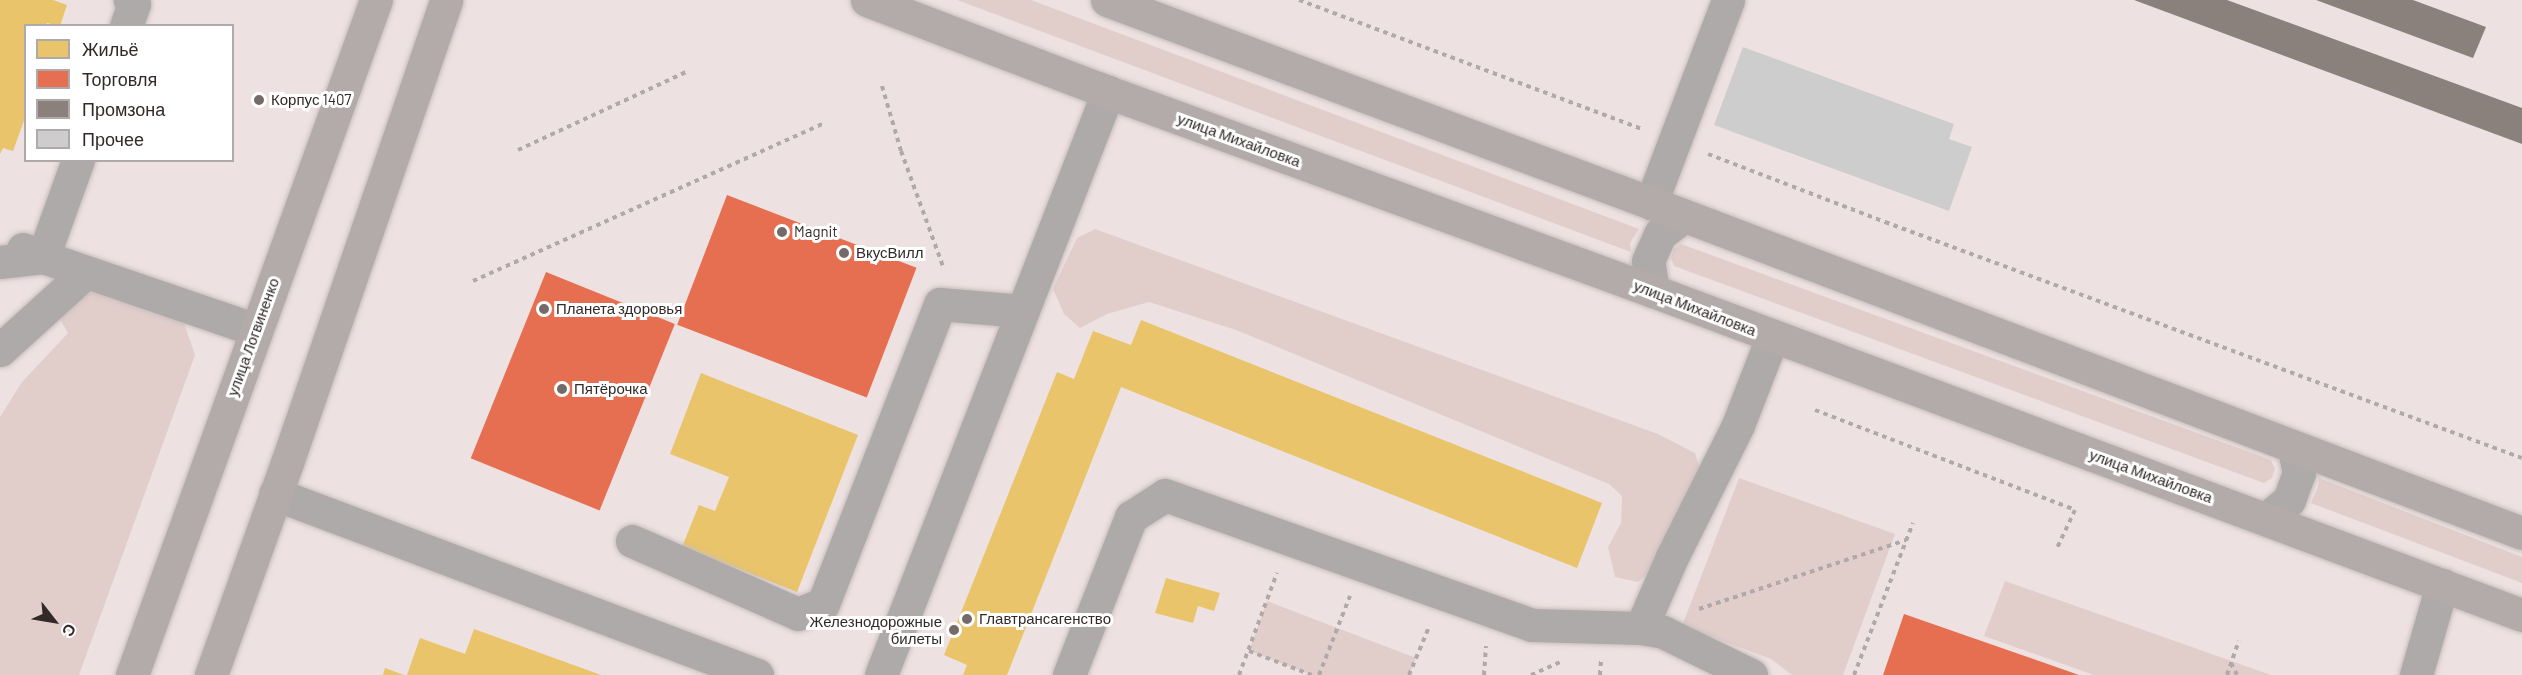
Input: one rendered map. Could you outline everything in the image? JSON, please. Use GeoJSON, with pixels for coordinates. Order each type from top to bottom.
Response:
{"type":"FeatureCollection","features":[{"type":"Feature","properties":{"kind":"main road","name":"улица Логвиненко"},"geometry":{"type":"LineString","coordinates":[[132,675],[376,0]]}},
{"type":"Feature","properties":{"kind":"main road"},"geometry":{"type":"LineString","coordinates":[[211,675],[446,0]]}},
{"type":"Feature","properties":{"kind":"main road","name":"улица Михайловка"},"geometry":{"type":"LineString","coordinates":[[867,0],[1108,92],[1653,291],[1772,338],[2267,518],[2522,615]]}},
{"type":"Feature","properties":{"kind":"main road"},"geometry":{"type":"LineString","coordinates":[[1107,0],[1651,202],[2294,449],[2522,533]]}},
{"type":"Feature","properties":{"kind":"street"},"geometry":{"type":"LineString","coordinates":[[127,24],[134,4],[130,0]]}},
{"type":"Feature","properties":{"kind":"street"},"geometry":{"type":"LineString","coordinates":[[1651,202],[1728,0]]}},
{"type":"Feature","properties":{"kind":"street"},"geometry":{"type":"LineString","coordinates":[[881,675],[1108,92]]}},
{"type":"Feature","properties":{"kind":"street"},"geometry":{"type":"LineString","coordinates":[[43,257],[77,162]]}},
{"type":"Feature","properties":{"kind":"street"},"geometry":{"type":"LineString","coordinates":[[1653,291],[1648,261],[1660,234],[1684,216]]}},
{"type":"Feature","properties":{"kind":"street"},"geometry":{"type":"LineString","coordinates":[[0,241],[256,330]]}},
{"type":"Feature","properties":{"kind":"street"},"geometry":{"type":"LineString","coordinates":[[0,262],[43,257]]}},
{"type":"Feature","properties":{"kind":"street"},"geometry":{"type":"LineString","coordinates":[[0,350],[86,272]]}},
{"type":"Feature","properties":{"kind":"street"},"geometry":{"type":"LineString","coordinates":[[632,542],[798,614],[823,604],[940,304],[1023,311]]}},
{"type":"Feature","properties":{"kind":"street"},"geometry":{"type":"LineString","coordinates":[[1641,628],[1672,556],[1738,425],[1772,338]]}},
{"type":"Feature","properties":{"kind":"street"},"geometry":{"type":"LineString","coordinates":[[2267,518],[2289,500],[2299,473],[2294,449]]}},
{"type":"Feature","properties":{"kind":"street"},"geometry":{"type":"LineString","coordinates":[[275,494],[758,675]]}},
{"type":"Feature","properties":{"kind":"street"},"geometry":{"type":"LineString","coordinates":[[1069,675],[1131,517],[1165,495],[1532,625],[1641,628],[1663,632],[1751,675]]}},
{"type":"Feature","properties":{"kind":"street"},"geometry":{"type":"LineString","coordinates":[[2416,675],[2442,585]]}},
{"type":"Feature","properties":{"kind":"path"},"geometry":{"type":"LineString","coordinates":[[1299,0],[1885,222],[2522,458]]}},
{"type":"Feature","properties":{"kind":"path"},"geometry":{"type":"LineString","coordinates":[[518,150],[686,72]]}},
{"type":"Feature","properties":{"kind":"path"},"geometry":{"type":"LineString","coordinates":[[882,86],[902,151],[946,274],[940,304]]}},
{"type":"Feature","properties":{"kind":"path"},"geometry":{"type":"LineString","coordinates":[[473,281],[825,123]]}},
{"type":"Feature","properties":{"kind":"path"},"geometry":{"type":"LineString","coordinates":[[1815,410],[2075,510],[2057,548]]}},
{"type":"Feature","properties":{"kind":"path"},"geometry":{"type":"LineString","coordinates":[[1854,675],[1913,523]]}},
{"type":"Feature","properties":{"kind":"path"},"geometry":{"type":"LineString","coordinates":[[1239,675],[1289,538]]}},
{"type":"Feature","properties":{"kind":"path"},"geometry":{"type":"LineString","coordinates":[[1696,610],[1906,540]]}},
{"type":"Feature","properties":{"kind":"path"},"geometry":{"type":"LineString","coordinates":[[1319,675],[1362,565]]}},
{"type":"Feature","properties":{"kind":"path"},"geometry":{"type":"LineString","coordinates":[[1409,675],[1443,593]]}},
{"type":"Feature","properties":{"kind":"path"},"geometry":{"type":"LineString","coordinates":[[2227,675],[2239,640]]}},
{"type":"Feature","properties":{"kind":"path"},"geometry":{"type":"LineString","coordinates":[[1249,651],[1312,675]]}},
{"type":"Feature","properties":{"kind":"path"},"geometry":{"type":"LineString","coordinates":[[1531,675],[1561,662]]}},
{"type":"Feature","properties":{"kind":"path"},"geometry":{"type":"LineString","coordinates":[[2231,663],[2237,675]]}},
{"type":"Feature","properties":{"kind":"shaded area"},"geometry":{"type":"Polygon","coordinates":[[[957,0],[1031,0],[1639,229],[1630,243],[1631,252],[957,0]]]}},
{"type":"Feature","properties":{"kind":"shaded area"},"geometry":{"type":"Polygon","coordinates":[[[1095,229],[1658,434],[1695,453],[1700,470],[1656,566],[1638,582],[1615,577],[1608,547],[1621,523],[1622,496],[1609,484],[1236,330],[1149,302],[1107,314],[1080,328],[1064,314],[1053,289],[1077,238],[1095,229]]]}},
{"type":"Feature","properties":{"kind":"shaded area"},"geometry":{"type":"Polygon","coordinates":[[[1681,244],[2271,460],[2275,469],[2272,478],[2264,483],[1674,266],[1671,258],[1674,249],[1681,244]]]}},
{"type":"Feature","properties":{"kind":"shaded area"},"geometry":{"type":"Polygon","coordinates":[[[85,289],[184,323],[195,355],[79,675],[0,675],[0,417],[22,382],[68,333],[58,316],[85,289]]]}},
{"type":"Feature","properties":{"kind":"shaded area"},"geometry":{"type":"Polygon","coordinates":[[[1739,478],[1895,534],[1843,675],[1792,675],[1771,659],[1682,626],[1739,478]]]}},
{"type":"Feature","properties":{"kind":"shaded area"},"geometry":{"type":"Polygon","coordinates":[[[2319,478],[2522,557],[2522,583],[2311,503],[2319,478]]]}},
{"type":"Feature","properties":{"kind":"shaded area"},"geometry":{"type":"Polygon","coordinates":[[[2005,581],[2271,675],[2094,675],[1984,636],[2005,581]]]}},
{"type":"Feature","properties":{"kind":"shaded area"},"geometry":{"type":"Polygon","coordinates":[[[1267,601],[1416,658],[1409,675],[1312,675],[1249,651],[1267,601]]]}},
{"type":"Feature","properties":{"kind":"building: Жильё"},"geometry":{"type":"Polygon","coordinates":[[[0,0],[53,0],[67,5],[61,24],[24,24],[24,121],[13,151],[3,148],[0,154],[0,0]]]}},
{"type":"Feature","properties":{"kind":"building: Жильё"},"geometry":{"type":"Polygon","coordinates":[[[1141,320],[1602,503],[1577,568],[1121,387],[1007,675],[963,675],[967,665],[944,655],[1057,372],[1074,379],[1093,331],[1131,345],[1141,320]]]}},
{"type":"Feature","properties":{"kind":"building: Жильё"},"geometry":{"type":"Polygon","coordinates":[[[701,373],[858,435],[797,592],[682,547],[699,505],[715,511],[729,477],[670,454],[701,373]]]}},
{"type":"Feature","properties":{"kind":"building: Жильё"},"geometry":{"type":"Polygon","coordinates":[[[1166,578],[1220,593],[1214,611],[1198,606],[1193,623],[1155,613],[1166,578]]]}},
{"type":"Feature","properties":{"kind":"building: Жильё"},"geometry":{"type":"Polygon","coordinates":[[[474,629],[601,675],[407,675],[420,638],[465,654],[474,629]]]}},
{"type":"Feature","properties":{"kind":"building: Жильё"},"geometry":{"type":"Polygon","coordinates":[[[385,668],[404,675],[383,675],[385,668]]]}},
{"type":"Feature","properties":{"kind":"building: Торговля"},"geometry":{"type":"Polygon","coordinates":[[[727,195],[917,268],[867,398],[677,325],[727,195]]]}},
{"type":"Feature","properties":{"kind":"building: Торговля"},"geometry":{"type":"Polygon","coordinates":[[[546,272],[675,324],[600,510],[471,458],[546,272]]]}},
{"type":"Feature","properties":{"kind":"building: Торговля"},"geometry":{"type":"Polygon","coordinates":[[[1904,614],[2079,675],[1883,675],[1904,614]]]}},
{"type":"Feature","properties":{"kind":"building: Промзона"},"geometry":{"type":"Polygon","coordinates":[[[2134,0],[2227,0],[2522,108],[2522,144],[2134,0]]]}},
{"type":"Feature","properties":{"kind":"building: Промзона"},"geometry":{"type":"Polygon","coordinates":[[[2316,0],[2413,0],[2486,27],[2473,58],[2316,0]]]}},
{"type":"Feature","properties":{"kind":"building: Прочее"},"geometry":{"type":"Polygon","coordinates":[[[1743,47],[1954,124],[1949,139],[1972,147],[1949,211],[1714,125],[1743,47]]]}},
{"type":"Feature","properties":{"kind":"place","name":"Корпус 1407"},"geometry":{"type":"Point","coordinates":[259,100]}},
{"type":"Feature","properties":{"kind":"place","name":"Magnit"},"geometry":{"type":"Point","coordinates":[782,232]}},
{"type":"Feature","properties":{"kind":"place","name":"ВкусВилл"},"geometry":{"type":"Point","coordinates":[844,253]}},
{"type":"Feature","properties":{"kind":"place","name":"Планета здоровья"},"geometry":{"type":"Point","coordinates":[544,309]}},
{"type":"Feature","properties":{"kind":"place","name":"Пятёрочка"},"geometry":{"type":"Point","coordinates":[562,389]}},
{"type":"Feature","properties":{"kind":"place","name":"Главтрансагенство"},"geometry":{"type":"Point","coordinates":[967,619]}},
{"type":"Feature","properties":{"kind":"place","name":"Железнодорожные билеты"},"geometry":{"type":"Point","coordinates":[954,630]}}]}
